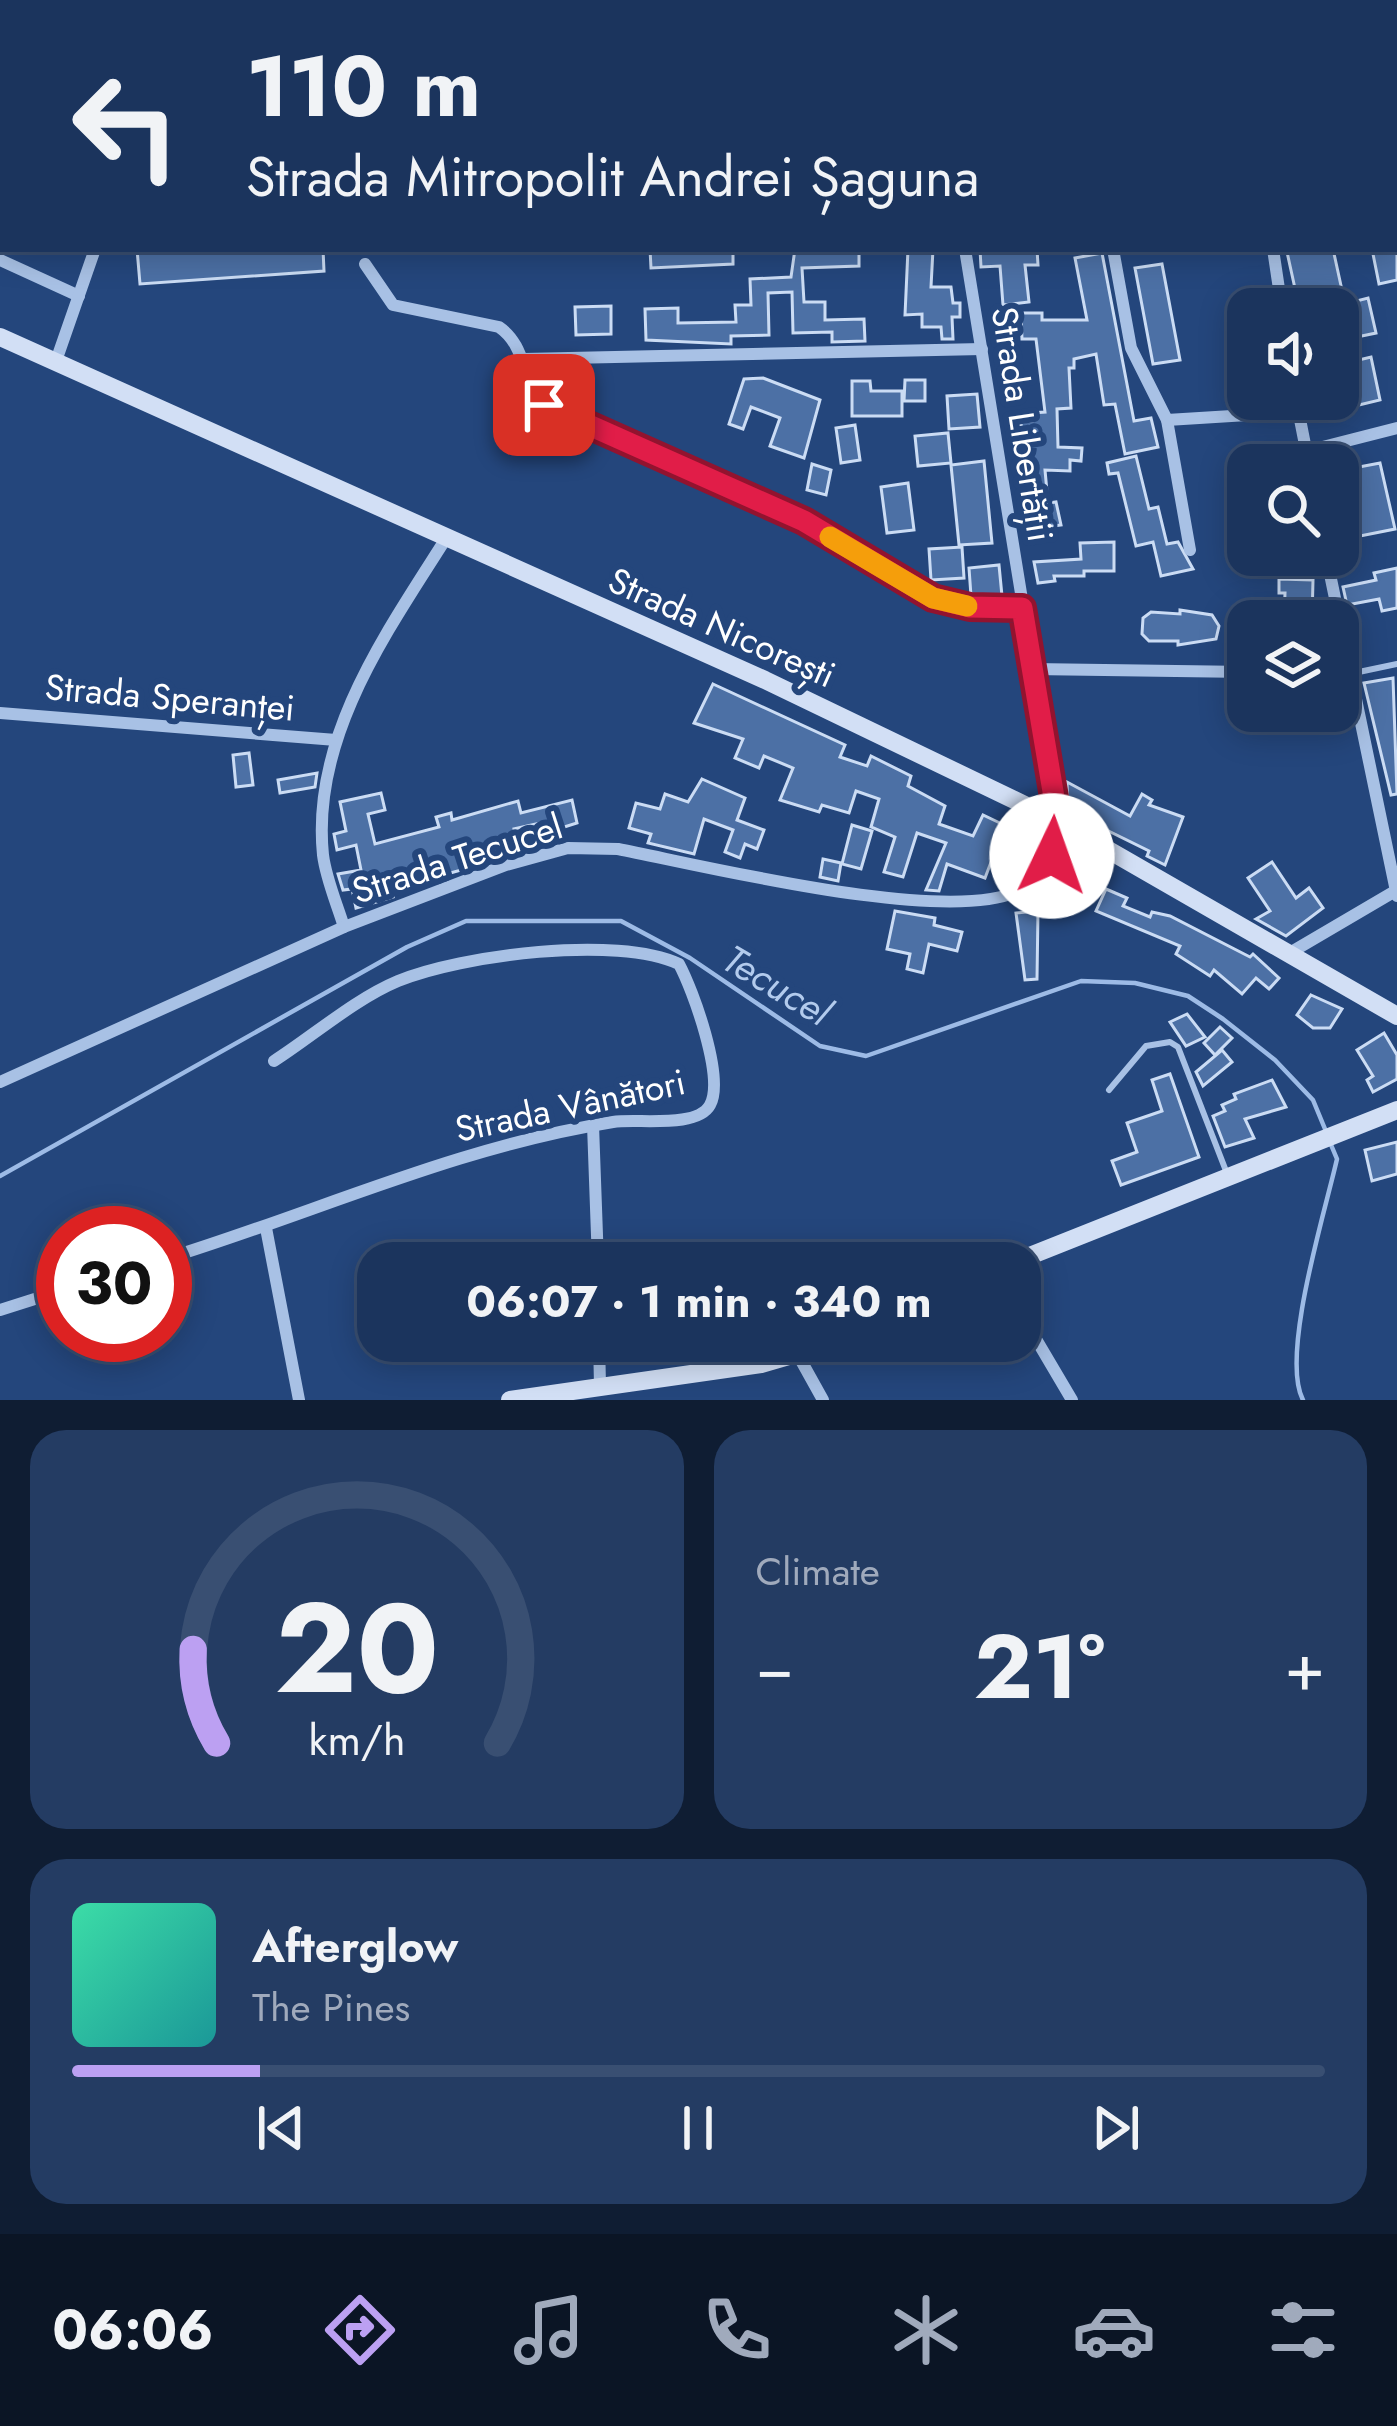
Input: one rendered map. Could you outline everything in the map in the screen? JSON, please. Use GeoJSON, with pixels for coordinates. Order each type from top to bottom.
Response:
{"type":"FeatureCollection","features":[{"type":"Feature","properties":{"kind":"main road","name":"Strada Nicorești"},"geometry":{"type":"LineString","coordinates":[[0,338],[765,680],[1058,821],[1397,1016]]}},
{"type":"Feature","properties":{"kind":"main road"},"geometry":{"type":"LineString","coordinates":[[1041,1251],[1388,1114]]}},
{"type":"Feature","properties":{"kind":"main road"},"geometry":{"type":"LineString","coordinates":[[510,1400],[752,1362]]}},
{"type":"Feature","properties":{"kind":"street"},"geometry":{"type":"LineString","coordinates":[[56,361],[94,252]]}},
{"type":"Feature","properties":{"kind":"street","name":"Strada Libertății"},"geometry":{"type":"LineString","coordinates":[[966,252],[1058,821]]}},
{"type":"Feature","properties":{"kind":"street"},"geometry":{"type":"LineString","coordinates":[[1114,252],[1130,348],[1167,421],[1190,550]]}},
{"type":"Feature","properties":{"kind":"street"},"geometry":{"type":"LineString","coordinates":[[1273,252],[1279,288]]}},
{"type":"Feature","properties":{"kind":"street"},"geometry":{"type":"LineString","coordinates":[[0,260],[79,296]]}},
{"type":"Feature","properties":{"kind":"street"},"geometry":{"type":"LineString","coordinates":[[365,264],[393,305],[499,327],[511,335],[523,359],[527,382],[544,405],[786,512],[933,598],[970,607],[1022,608]]}},
{"type":"Feature","properties":{"kind":"street"},"geometry":{"type":"LineString","coordinates":[[523,359],[982,349]]}},
{"type":"Feature","properties":{"kind":"street"},"geometry":{"type":"LineString","coordinates":[[1167,421],[1227,414]]}},
{"type":"Feature","properties":{"kind":"street"},"geometry":{"type":"LineString","coordinates":[[1350,444],[1397,428]]}},
{"type":"Feature","properties":{"kind":"street"},"geometry":{"type":"LineString","coordinates":[[344,927],[323,860],[326,783],[336,740],[378,646],[445,540]]}},
{"type":"Feature","properties":{"kind":"street"},"geometry":{"type":"LineString","coordinates":[[1032,668],[1227,672]]}},
{"type":"Feature","properties":{"kind":"street","name":"Strada Speranței"},"geometry":{"type":"LineString","coordinates":[[0,713],[336,740]]}},
{"type":"Feature","properties":{"kind":"street"},"geometry":{"type":"LineString","coordinates":[[1288,954],[1397,892],[1357,732]]}},
{"type":"Feature","properties":{"kind":"street","name":"Strada Tecucel"},"geometry":{"type":"LineString","coordinates":[[0,1082],[344,927],[540,854],[591,847],[935,902],[992,899],[1035,879],[1052,856],[1058,821]]}},
{"type":"Feature","properties":{"kind":"street","name":"Strada Vânători"},"geometry":{"type":"LineString","coordinates":[[192,1251],[424,1168],[593,1126],[698,1116],[710,1106],[713,1076],[690,985],[679,964],[658,955],[563,953],[429,970],[394,982],[274,1061]]}},
{"type":"Feature","properties":{"kind":"street"},"geometry":{"type":"LineString","coordinates":[[593,1126],[597,1242]]}},
{"type":"Feature","properties":{"kind":"street"},"geometry":{"type":"LineString","coordinates":[[266,1228],[299,1400]]}},
{"type":"Feature","properties":{"kind":"street"},"geometry":{"type":"LineString","coordinates":[[0,1310],[36,1299]]}},
{"type":"Feature","properties":{"kind":"street"},"geometry":{"type":"LineString","coordinates":[[1041,1348],[1072,1400]]}},
{"type":"Feature","properties":{"kind":"street"},"geometry":{"type":"LineString","coordinates":[[599,1362],[600,1385]]}},
{"type":"Feature","properties":{"kind":"street"},"geometry":{"type":"LineString","coordinates":[[802,1362],[823,1400]]}},
{"type":"Feature","properties":{"kind":"lane"},"geometry":{"type":"LineString","coordinates":[[1359,671],[1397,664]]}},
{"type":"Feature","properties":{"kind":"lane"},"geometry":{"type":"LineString","coordinates":[[1109,1090],[1146,1046],[1170,1042],[1178,1047],[1228,1177]]}},
{"type":"Feature","properties":{"kind":"building"},"geometry":{"type":"Polygon","coordinates":[[[137,252],[323,252],[324,271],[140,284],[137,252]]]}},
{"type":"Feature","properties":{"kind":"building"},"geometry":{"type":"Polygon","coordinates":[[[650,252],[733,252],[733,264],[651,268],[650,252]]]}},
{"type":"Feature","properties":{"kind":"building"},"geometry":{"type":"Polygon","coordinates":[[[795,252],[859,252],[859,266],[802,268],[804,302],[825,302],[825,320],[864,319],[865,341],[832,342],[832,332],[793,333],[792,292],[768,293],[769,335],[731,336],[731,344],[646,340],[645,309],[678,308],[678,323],[736,322],[735,305],[751,305],[750,279],[791,277],[795,252]]]}},
{"type":"Feature","properties":{"kind":"building"},"geometry":{"type":"Polygon","coordinates":[[[908,252],[933,252],[931,287],[951,287],[953,303],[960,303],[960,317],[952,317],[953,339],[942,339],[941,327],[922,327],[922,314],[905,315],[908,252]]]}},
{"type":"Feature","properties":{"kind":"building"},"geometry":{"type":"Polygon","coordinates":[[[980,252],[1037,252],[1038,265],[1025,265],[1029,302],[1003,305],[1000,266],[981,267],[980,252]]]}},
{"type":"Feature","properties":{"kind":"building"},"geometry":{"type":"Polygon","coordinates":[[[1287,252],[1334,252],[1342,288],[1295,288],[1287,252]]]}},
{"type":"Feature","properties":{"kind":"building"},"geometry":{"type":"Polygon","coordinates":[[[1373,252],[1397,252],[1397,280],[1379,284],[1373,252]]]}},
{"type":"Feature","properties":{"kind":"building"},"geometry":{"type":"Polygon","coordinates":[[[1102,253],[1134,421],[1151,418],[1158,447],[1125,454],[1115,404],[1104,405],[1096,354],[1074,359],[1074,368],[1069,368],[1071,408],[1057,409],[1058,447],[1082,448],[1081,461],[1070,460],[1070,471],[1045,470],[1048,503],[1056,502],[1061,525],[1030,529],[1021,469],[1016,469],[1016,445],[1022,446],[1021,422],[1032,421],[1031,413],[1045,412],[1036,339],[1022,339],[1021,313],[1042,313],[1042,320],[1087,320],[1075,258],[1102,253]]]}},
{"type":"Feature","properties":{"kind":"building"},"geometry":{"type":"Polygon","coordinates":[[[1162,264],[1180,360],[1153,364],[1135,268],[1162,264]]]}},
{"type":"Feature","properties":{"kind":"building"},"geometry":{"type":"Polygon","coordinates":[[[1368,298],[1376,333],[1359,337],[1359,300],[1368,298]]]}},
{"type":"Feature","properties":{"kind":"building"},"geometry":{"type":"Polygon","coordinates":[[[611,306],[611,334],[576,335],[575,307],[611,306]]]}},
{"type":"Feature","properties":{"kind":"building"},"geometry":{"type":"Polygon","coordinates":[[[1371,357],[1380,400],[1359,405],[1359,360],[1371,357]]]}},
{"type":"Feature","properties":{"kind":"building"},"geometry":{"type":"Polygon","coordinates":[[[763,378],[820,400],[804,458],[770,446],[780,418],[751,407],[743,429],[729,424],[744,379],[763,378]]]}},
{"type":"Feature","properties":{"kind":"building"},"geometry":{"type":"Polygon","coordinates":[[[905,380],[925,380],[925,401],[904,401],[905,380]]]}},
{"type":"Feature","properties":{"kind":"building"},"geometry":{"type":"Polygon","coordinates":[[[852,381],[870,381],[871,391],[902,391],[902,416],[852,416],[852,381]]]}},
{"type":"Feature","properties":{"kind":"building"},"geometry":{"type":"Polygon","coordinates":[[[977,394],[980,427],[949,429],[947,396],[977,394]]]}},
{"type":"Feature","properties":{"kind":"building"},"geometry":{"type":"Polygon","coordinates":[[[855,425],[860,460],[841,463],[836,428],[855,425]]]}},
{"type":"Feature","properties":{"kind":"building"},"geometry":{"type":"Polygon","coordinates":[[[948,433],[951,463],[918,466],[915,436],[948,433]]]}},
{"type":"Feature","properties":{"kind":"building"},"geometry":{"type":"Polygon","coordinates":[[[1136,456],[1149,509],[1158,507],[1167,544],[1178,542],[1193,569],[1161,576],[1153,542],[1136,546],[1118,473],[1109,474],[1107,463],[1136,456]]]}},
{"type":"Feature","properties":{"kind":"building"},"geometry":{"type":"Polygon","coordinates":[[[984,461],[992,543],[959,545],[951,465],[984,461]]]}},
{"type":"Feature","properties":{"kind":"building"},"geometry":{"type":"Polygon","coordinates":[[[1380,463],[1395,529],[1359,536],[1359,467],[1380,463]]]}},
{"type":"Feature","properties":{"kind":"building"},"geometry":{"type":"Polygon","coordinates":[[[812,464],[831,470],[826,495],[807,490],[812,464]]]}},
{"type":"Feature","properties":{"kind":"building"},"geometry":{"type":"Polygon","coordinates":[[[908,483],[914,530],[887,533],[881,487],[908,483]]]}},
{"type":"Feature","properties":{"kind":"building"},"geometry":{"type":"Polygon","coordinates":[[[1114,542],[1114,571],[1084,571],[1084,576],[1054,576],[1055,581],[1038,583],[1034,562],[1081,559],[1080,543],[1114,542]]]}},
{"type":"Feature","properties":{"kind":"building"},"geometry":{"type":"Polygon","coordinates":[[[962,547],[964,578],[931,580],[929,549],[962,547]]]}},
{"type":"Feature","properties":{"kind":"building"},"geometry":{"type":"Polygon","coordinates":[[[999,565],[1002,596],[971,596],[969,568],[999,565]]]}},
{"type":"Feature","properties":{"kind":"building"},"geometry":{"type":"Polygon","coordinates":[[[1397,568],[1397,608],[1382,611],[1379,599],[1346,600],[1343,587],[1376,580],[1374,573],[1397,568]]]}},
{"type":"Feature","properties":{"kind":"building"},"geometry":{"type":"Polygon","coordinates":[[[1279,579],[1313,580],[1313,600],[1285,600],[1285,593],[1279,593],[1279,579]]]}},
{"type":"Feature","properties":{"kind":"building"},"geometry":{"type":"Polygon","coordinates":[[[1180,610],[1212,615],[1219,626],[1216,639],[1178,645],[1178,641],[1149,641],[1142,634],[1143,618],[1151,612],[1180,614],[1180,610]]]}},
{"type":"Feature","properties":{"kind":"building"},"geometry":{"type":"Polygon","coordinates":[[[1393,678],[1397,794],[1391,795],[1364,683],[1393,678]]]}},
{"type":"Feature","properties":{"kind":"building"},"geometry":{"type":"Polygon","coordinates":[[[713,684],[845,745],[840,757],[867,766],[871,756],[911,776],[908,786],[945,806],[939,824],[973,836],[983,815],[1002,824],[1041,847],[1034,864],[1031,868],[996,849],[985,878],[947,864],[939,891],[926,890],[946,843],[917,833],[903,877],[884,872],[895,837],[871,827],[879,799],[856,791],[849,813],[822,805],[819,812],[780,800],[793,768],[764,756],[759,768],[735,758],[743,739],[694,723],[713,684]]]}},
{"type":"Feature","properties":{"kind":"building"},"geometry":{"type":"Polygon","coordinates":[[[249,753],[253,785],[236,787],[233,755],[249,753]]]}},
{"type":"Feature","properties":{"kind":"building"},"geometry":{"type":"Polygon","coordinates":[[[317,773],[315,787],[280,793],[278,780],[317,773]]]}},
{"type":"Feature","properties":{"kind":"building"},"geometry":{"type":"Polygon","coordinates":[[[702,779],[745,798],[737,820],[764,830],[757,849],[745,844],[740,858],[725,852],[733,830],[704,819],[694,854],[648,843],[651,834],[629,828],[636,803],[660,809],[665,794],[688,802],[702,779]]]}},
{"type":"Feature","properties":{"kind":"building"},"geometry":{"type":"Polygon","coordinates":[[[1067,782],[1130,816],[1142,794],[1152,800],[1149,805],[1183,817],[1165,865],[1147,856],[1149,851],[1068,811],[1067,782]]]}},
{"type":"Feature","properties":{"kind":"building"},"geometry":{"type":"Polygon","coordinates":[[[381,793],[385,810],[368,814],[375,844],[439,827],[436,817],[451,813],[452,820],[518,801],[521,813],[572,800],[577,823],[542,834],[540,823],[514,829],[518,847],[462,856],[465,869],[407,885],[391,891],[393,897],[356,908],[352,889],[343,890],[338,874],[361,870],[356,845],[337,850],[334,834],[346,831],[340,802],[381,793]]]}},
{"type":"Feature","properties":{"kind":"building"},"geometry":{"type":"Polygon","coordinates":[[[852,825],[872,831],[861,869],[842,864],[852,825]]]}},
{"type":"Feature","properties":{"kind":"building"},"geometry":{"type":"Polygon","coordinates":[[[823,859],[841,863],[838,881],[820,877],[823,859]]]}},
{"type":"Feature","properties":{"kind":"building"},"geometry":{"type":"Polygon","coordinates":[[[1272,862],[1296,898],[1309,888],[1323,908],[1286,936],[1256,919],[1270,911],[1248,878],[1272,862]]]}},
{"type":"Feature","properties":{"kind":"building"},"geometry":{"type":"Polygon","coordinates":[[[1106,889],[1127,898],[1123,906],[1150,917],[1152,912],[1170,916],[1250,957],[1253,954],[1279,978],[1269,989],[1256,978],[1242,994],[1214,970],[1210,976],[1176,954],[1180,946],[1096,911],[1106,889]]]}},
{"type":"Feature","properties":{"kind":"building"},"geometry":{"type":"Polygon","coordinates":[[[895,911],[935,918],[934,925],[962,932],[957,951],[929,944],[923,973],[907,969],[910,954],[887,949],[895,911]]]}},
{"type":"Feature","properties":{"kind":"building"},"geometry":{"type":"Polygon","coordinates":[[[1038,911],[1037,979],[1025,980],[1016,913],[1038,911]]]}},
{"type":"Feature","properties":{"kind":"building"},"geometry":{"type":"Polygon","coordinates":[[[1311,995],[1342,1009],[1330,1028],[1313,1028],[1297,1015],[1311,995]]]}},
{"type":"Feature","properties":{"kind":"building"},"geometry":{"type":"Polygon","coordinates":[[[1187,1014],[1205,1037],[1186,1046],[1170,1022],[1187,1014]]]}},
{"type":"Feature","properties":{"kind":"building"},"geometry":{"type":"Polygon","coordinates":[[[1220,1027],[1232,1038],[1215,1055],[1204,1043],[1220,1027]]]}},
{"type":"Feature","properties":{"kind":"building"},"geometry":{"type":"Polygon","coordinates":[[[1384,1033],[1397,1055],[1397,1079],[1373,1092],[1367,1080],[1373,1076],[1357,1050],[1384,1033]]]}},
{"type":"Feature","properties":{"kind":"building"},"geometry":{"type":"Polygon","coordinates":[[[1222,1050],[1232,1062],[1203,1086],[1196,1072],[1222,1050]]]}},
{"type":"Feature","properties":{"kind":"building"},"geometry":{"type":"Polygon","coordinates":[[[1170,1074],[1199,1157],[1121,1185],[1112,1161],[1137,1152],[1127,1123],[1162,1111],[1152,1080],[1170,1074]]]}},
{"type":"Feature","properties":{"kind":"building"},"geometry":{"type":"Polygon","coordinates":[[[1272,1080],[1286,1107],[1245,1119],[1254,1138],[1225,1147],[1213,1116],[1225,1111],[1222,1105],[1236,1099],[1234,1094],[1272,1080]]]}},
{"type":"Feature","properties":{"kind":"building"},"geometry":{"type":"Polygon","coordinates":[[[1397,1142],[1397,1174],[1372,1181],[1365,1150],[1397,1142]]]}},
{"type":"Feature","properties":{"kind":"waterway","name":"Tecucel"},"geometry":{"type":"LineString","coordinates":[[0,1176],[407,947],[466,921],[621,921],[690,958],[820,1046],[866,1056],[1081,981],[1135,983],[1188,996],[1223,1019],[1275,1060],[1313,1100],[1325,1129]]}},
{"type":"Feature","properties":{"kind":"waterway","name":"Tecucel"},"geometry":{"type":"LineString","coordinates":[[1303,1400],[1297,1379],[1300,1318],[1337,1159],[1329,1140]]}},
{"type":"Feature","properties":{"kind":"slow traffic"},"geometry":{"type":"LineString","coordinates":[[830,537],[933,598],[967,606]]}},
{"type":"Feature","properties":{"kind":"route"},"geometry":{"type":"LineString","coordinates":[[544,405],[804,521],[933,598],[970,607],[1022,608],[1058,821],[1052,856]]}}]}
